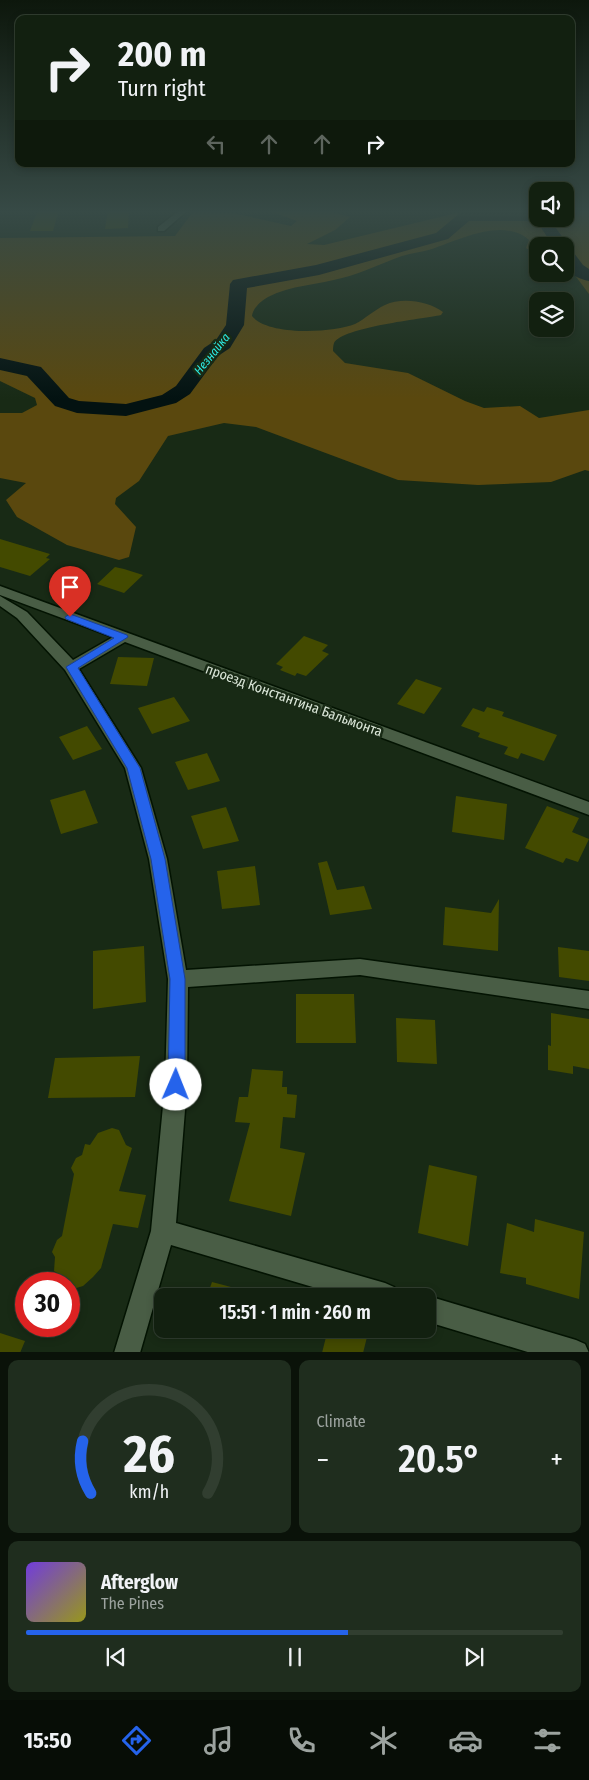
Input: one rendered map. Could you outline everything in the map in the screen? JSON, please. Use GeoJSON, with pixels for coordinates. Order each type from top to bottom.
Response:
{"type":"FeatureCollection","features":[{"type":"Feature","properties":{"kind":"street","name":"проезд Константина Бальмонта"},"geometry":{"type":"LineString","coordinates":[[0,590],[589,809]]}},
{"type":"Feature","properties":{"kind":"street"},"geometry":{"type":"LineString","coordinates":[[0,600],[22,615],[72,667],[133,768],[158,859],[178,979],[176,1085],[164,1231],[127,1352]]}},
{"type":"Feature","properties":{"kind":"street"},"geometry":{"type":"LineString","coordinates":[[72,667],[123,637]]}},
{"type":"Feature","properties":{"kind":"street"},"geometry":{"type":"LineString","coordinates":[[178,979],[360,967],[589,1000]]}},
{"type":"Feature","properties":{"kind":"street"},"geometry":{"type":"LineString","coordinates":[[164,1231],[357,1288]]}},
{"type":"Feature","properties":{"kind":"street"},"geometry":{"type":"LineString","coordinates":[[436,1311],[576,1352]]}},
{"type":"Feature","properties":{"kind":"shaded area"},"geometry":{"type":"Polygon","coordinates":[[[0,273],[358,273],[277,293],[260,303],[252,316],[272,327],[286,330],[317,331],[355,324],[381,307],[399,301],[415,301],[437,308],[443,312],[441,315],[384,324],[352,332],[340,337],[334,343],[333,351],[345,363],[408,373],[465,401],[484,408],[520,406],[539,418],[589,410],[589,471],[585,470],[551,482],[478,485],[398,480],[256,427],[224,423],[168,436],[139,481],[116,498],[115,504],[136,527],[129,557],[119,560],[67,545],[17,517],[6,500],[26,483],[0,478],[0,413],[22,413],[37,405],[35,398],[0,381],[0,273]]]}},
{"type":"Feature","properties":{"kind":"shaded area"},"geometry":{"type":"Polygon","coordinates":[[[589,273],[589,294],[574,274],[589,273]]]}},
{"type":"Feature","properties":{"kind":"building"},"geometry":{"type":"Polygon","coordinates":[[[0,539],[50,554],[46,558],[50,559],[30,576],[0,567],[0,539]]]}},
{"type":"Feature","properties":{"kind":"building"},"geometry":{"type":"Polygon","coordinates":[[[115,567],[143,575],[124,593],[97,584],[115,567]]]}},
{"type":"Feature","properties":{"kind":"building"},"geometry":{"type":"Polygon","coordinates":[[[304,636],[328,645],[322,651],[329,654],[306,676],[297,673],[295,676],[280,670],[283,667],[276,664],[304,636]]]}},
{"type":"Feature","properties":{"kind":"building"},"geometry":{"type":"Polygon","coordinates":[[[118,657],[154,658],[147,686],[110,684],[118,657]]]}},
{"type":"Feature","properties":{"kind":"building"},"geometry":{"type":"Polygon","coordinates":[[[416,679],[442,688],[424,714],[397,704],[416,679]]]}},
{"type":"Feature","properties":{"kind":"building"},"geometry":{"type":"Polygon","coordinates":[[[174,697],[190,721],[152,734],[138,708],[174,697]]]}},
{"type":"Feature","properties":{"kind":"building"},"geometry":{"type":"Polygon","coordinates":[[[487,707],[504,712],[502,716],[557,735],[544,761],[521,753],[518,759],[504,754],[508,747],[478,737],[480,733],[461,726],[473,708],[484,712],[487,707]]]}},
{"type":"Feature","properties":{"kind":"building"},"geometry":{"type":"Polygon","coordinates":[[[87,726],[102,749],[73,760],[59,737],[87,726]]]}},
{"type":"Feature","properties":{"kind":"building"},"geometry":{"type":"Polygon","coordinates":[[[207,753],[220,781],[188,790],[175,762],[207,753]]]}},
{"type":"Feature","properties":{"kind":"building"},"geometry":{"type":"Polygon","coordinates":[[[85,790],[98,823],[61,834],[50,800],[85,790]]]}},
{"type":"Feature","properties":{"kind":"building"},"geometry":{"type":"Polygon","coordinates":[[[456,796],[507,804],[504,840],[452,832],[456,796]]]}},
{"type":"Feature","properties":{"kind":"building"},"geometry":{"type":"Polygon","coordinates":[[[547,806],[579,818],[572,832],[589,839],[578,862],[566,858],[563,863],[525,848],[547,806]]]}},
{"type":"Feature","properties":{"kind":"building"},"geometry":{"type":"Polygon","coordinates":[[[226,807],[239,841],[203,849],[191,816],[226,807]]]}},
{"type":"Feature","properties":{"kind":"building"},"geometry":{"type":"Polygon","coordinates":[[[327,861],[337,890],[364,886],[372,909],[330,915],[318,863],[327,861]]]}},
{"type":"Feature","properties":{"kind":"building"},"geometry":{"type":"Polygon","coordinates":[[[255,866],[260,905],[222,909],[217,871],[255,866]]]}},
{"type":"Feature","properties":{"kind":"building"},"geometry":{"type":"Polygon","coordinates":[[[499,899],[498,951],[443,945],[445,907],[491,913],[499,899]]]}},
{"type":"Feature","properties":{"kind":"building"},"geometry":{"type":"Polygon","coordinates":[[[144,946],[146,1002],[93,1009],[93,951],[144,946]]]}},
{"type":"Feature","properties":{"kind":"building"},"geometry":{"type":"Polygon","coordinates":[[[558,947],[589,951],[589,981],[559,977],[558,947]]]}},
{"type":"Feature","properties":{"kind":"building"},"geometry":{"type":"Polygon","coordinates":[[[296,994],[354,994],[356,1043],[296,1043],[296,994]]]}},
{"type":"Feature","properties":{"kind":"building"},"geometry":{"type":"Polygon","coordinates":[[[551,1013],[589,1019],[589,1069],[573,1066],[573,1074],[548,1070],[548,1045],[551,1046],[551,1013]]]}},
{"type":"Feature","properties":{"kind":"building"},"geometry":{"type":"Polygon","coordinates":[[[396,1018],[435,1020],[437,1064],[397,1062],[396,1018]]]}},
{"type":"Feature","properties":{"kind":"building"},"geometry":{"type":"Polygon","coordinates":[[[140,1056],[135,1097],[48,1098],[55,1058],[140,1056]]]}},
{"type":"Feature","properties":{"kind":"building"},"geometry":{"type":"Polygon","coordinates":[[[252,1069],[283,1071],[282,1087],[287,1087],[287,1094],[297,1095],[295,1118],[283,1117],[280,1148],[305,1153],[291,1216],[229,1201],[250,1123],[235,1122],[239,1097],[248,1097],[252,1069]]]}},
{"type":"Feature","properties":{"kind":"building"},"geometry":{"type":"Polygon","coordinates":[[[112,1128],[119,1130],[126,1145],[132,1148],[119,1191],[146,1195],[138,1228],[113,1224],[101,1268],[80,1287],[80,1272],[54,1271],[55,1257],[52,1252],[57,1240],[62,1236],[74,1174],[71,1168],[76,1158],[82,1155],[85,1144],[90,1145],[98,1133],[112,1128]]]}},
{"type":"Feature","properties":{"kind":"building"},"geometry":{"type":"Polygon","coordinates":[[[429,1165],[477,1176],[468,1246],[418,1233],[429,1165]]]}},
{"type":"Feature","properties":{"kind":"building"},"geometry":{"type":"Polygon","coordinates":[[[535,1219],[584,1232],[579,1299],[526,1284],[526,1278],[500,1273],[507,1223],[534,1232],[535,1219]]]}},
{"type":"Feature","properties":{"kind":"building"},"geometry":{"type":"Polygon","coordinates":[[[212,1282],[235,1288],[210,1288],[212,1282]]]}},
{"type":"Feature","properties":{"kind":"building"},"geometry":{"type":"Polygon","coordinates":[[[0,1333],[25,1341],[20,1352],[0,1352],[0,1333]]]}},
{"type":"Feature","properties":{"kind":"building"},"geometry":{"type":"Polygon","coordinates":[[[326,1338],[367,1338],[363,1352],[322,1352],[326,1338]]]}},
{"type":"Feature","properties":{"kind":"waterway","name":"Незнайка"},"geometry":{"type":"LineString","coordinates":[[0,364],[34,371],[62,402],[77,407],[126,410],[169,399],[183,390],[211,352],[223,344],[235,325],[239,284],[301,273]]}},
{"type":"Feature","properties":{"kind":"waterway","name":"Незнайка"},"geometry":{"type":"LineString","coordinates":[[584,273],[589,276]]}},
{"type":"Feature","properties":{"kind":"route"},"geometry":{"type":"LineString","coordinates":[[70,617],[123,637],[72,667],[133,768],[158,859],[178,979],[176,1085]]}}]}
